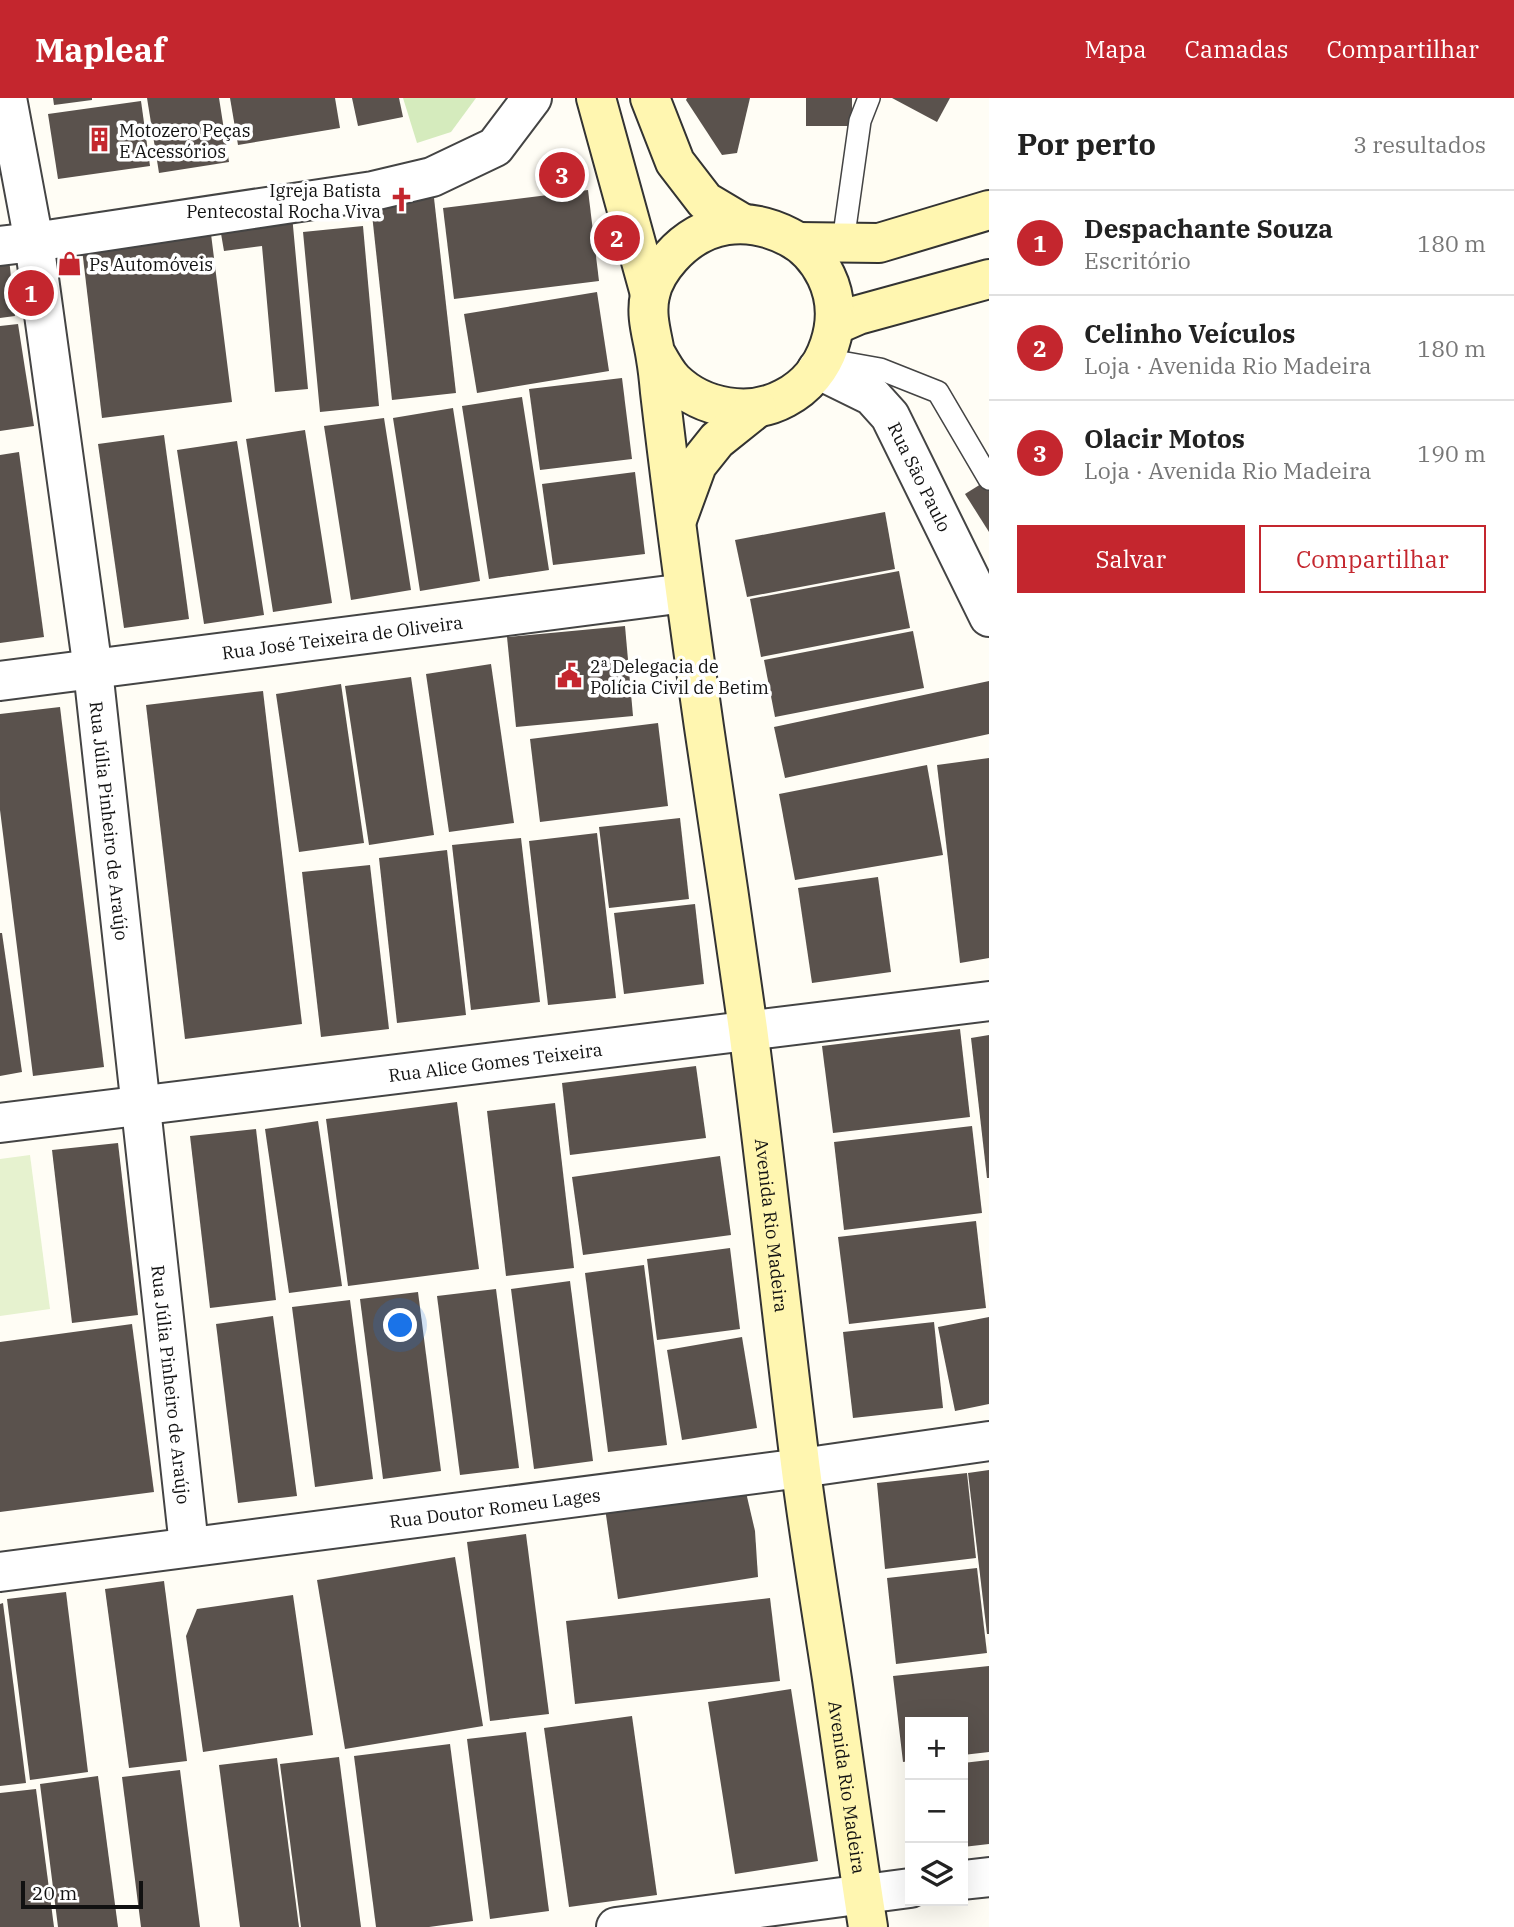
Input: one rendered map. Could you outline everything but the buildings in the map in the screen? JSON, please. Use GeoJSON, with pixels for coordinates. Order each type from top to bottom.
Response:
{"type":"FeatureCollection","features":[{"type":"Feature","properties":{"kind":"main road"},"geometry":{"type":"LineString","coordinates":[[596,98],[650,294],[649,325],[656,354],[673,380],[697,398],[727,408],[757,408],[786,398],[808,381],[825,351],[858,315],[989,279]]}},
{"type":"Feature","properties":{"kind":"main road"},"geometry":{"type":"LineString","coordinates":[[650,98],[675,162],[705,201],[742,223]]}},
{"type":"Feature","properties":{"kind":"main road"},"geometry":{"type":"LineString","coordinates":[[798,242],[879,243],[989,210]]}},
{"type":"Feature","properties":{"kind":"main road"},"geometry":{"type":"LineString","coordinates":[[650,294],[663,266],[684,243],[711,228],[742,223],[771,228],[798,242],[815,258],[828,279],[834,301],[825,351]]}},
{"type":"Feature","properties":{"kind":"main road","name":"Avenida Rio Madeira"},"geometry":{"type":"LineString","coordinates":[[656,354],[675,526],[748,1029],[801,1468],[866,1911]]}},
{"type":"Feature","properties":{"kind":"main road","name":"Avenida Rio Madeira"},"geometry":{"type":"LineString","coordinates":[[675,526],[697,465],[717,440],[757,408]]}},
{"type":"Feature","properties":{"kind":"street","name":"Rua Júlia Pinheiro de Araújo"},"geometry":{"type":"LineString","coordinates":[[7,98],[17,244],[93,670],[189,1546]]}},
{"type":"Feature","properties":{"kind":"street"},"geometry":{"type":"LineString","coordinates":[[17,244],[373,191],[432,177],[495,147],[532,98]]}},
{"type":"Feature","properties":{"kind":"street","name":"Rua São Paulo"},"geometry":{"type":"LineString","coordinates":[[825,351],[890,416],[989,617]]}},
{"type":"Feature","properties":{"kind":"street","name":"Rua José Teixeira de Oliveira"},"geometry":{"type":"LineString","coordinates":[[0,681],[685,593]]}},
{"type":"Feature","properties":{"kind":"street","name":"Rua Alice Gomes Teixeira"},"geometry":{"type":"LineString","coordinates":[[0,1123],[989,1000]]}},
{"type":"Feature","properties":{"kind":"street","name":"Rua Doutor Romeu Lages"},"geometry":{"type":"LineString","coordinates":[[0,1572],[989,1441]]}},
{"type":"Feature","properties":{"kind":"street"},"geometry":{"type":"LineString","coordinates":[[968,1879],[989,1877]]}},
{"type":"Feature","properties":{"kind":"street"},"geometry":{"type":"LineString","coordinates":[[616,1927],[866,1911],[905,1891]]}},
{"type":"Feature","properties":{"kind":"lane"},"geometry":{"type":"LineString","coordinates":[[843,242],[860,121],[869,98]]}},
{"type":"Feature","properties":{"kind":"lane"},"geometry":{"type":"LineString","coordinates":[[825,351],[938,392],[989,479]]}},
{"type":"Feature","properties":{"kind":"green space"},"geometry":{"type":"Polygon","coordinates":[[[403,98],[476,98],[451,132],[417,143],[403,98]]]}},
{"type":"Feature","properties":{"kind":"green space"},"geometry":{"type":"Polygon","coordinates":[[[30,1155],[50,1309],[0,1316],[0,1159],[30,1155]]]}},
{"type":"Feature","properties":{"kind":"place","name":"Motozero Peças E Acessórios"},"geometry":{"type":"Point","coordinates":[99,140]}},
{"type":"Feature","properties":{"kind":"place","name":"Olacir Motos"},"geometry":{"type":"Point","coordinates":[562,175]}},
{"type":"Feature","properties":{"kind":"place","name":"Igreja Batista Pentecostal Rocha Viva"},"geometry":{"type":"Point","coordinates":[401,200]}},
{"type":"Feature","properties":{"kind":"place","name":"Celinho Veículos"},"geometry":{"type":"Point","coordinates":[617,238]}},
{"type":"Feature","properties":{"kind":"place","name":"Ps Automóveis"},"geometry":{"type":"Point","coordinates":[69,264]}},
{"type":"Feature","properties":{"kind":"place","name":"Despachante Souza"},"geometry":{"type":"Point","coordinates":[31,293]}},
{"type":"Feature","properties":{"kind":"place","name":"2ª Delegacia de Polícia Civil de Betim"},"geometry":{"type":"Point","coordinates":[570,676]}}]}
